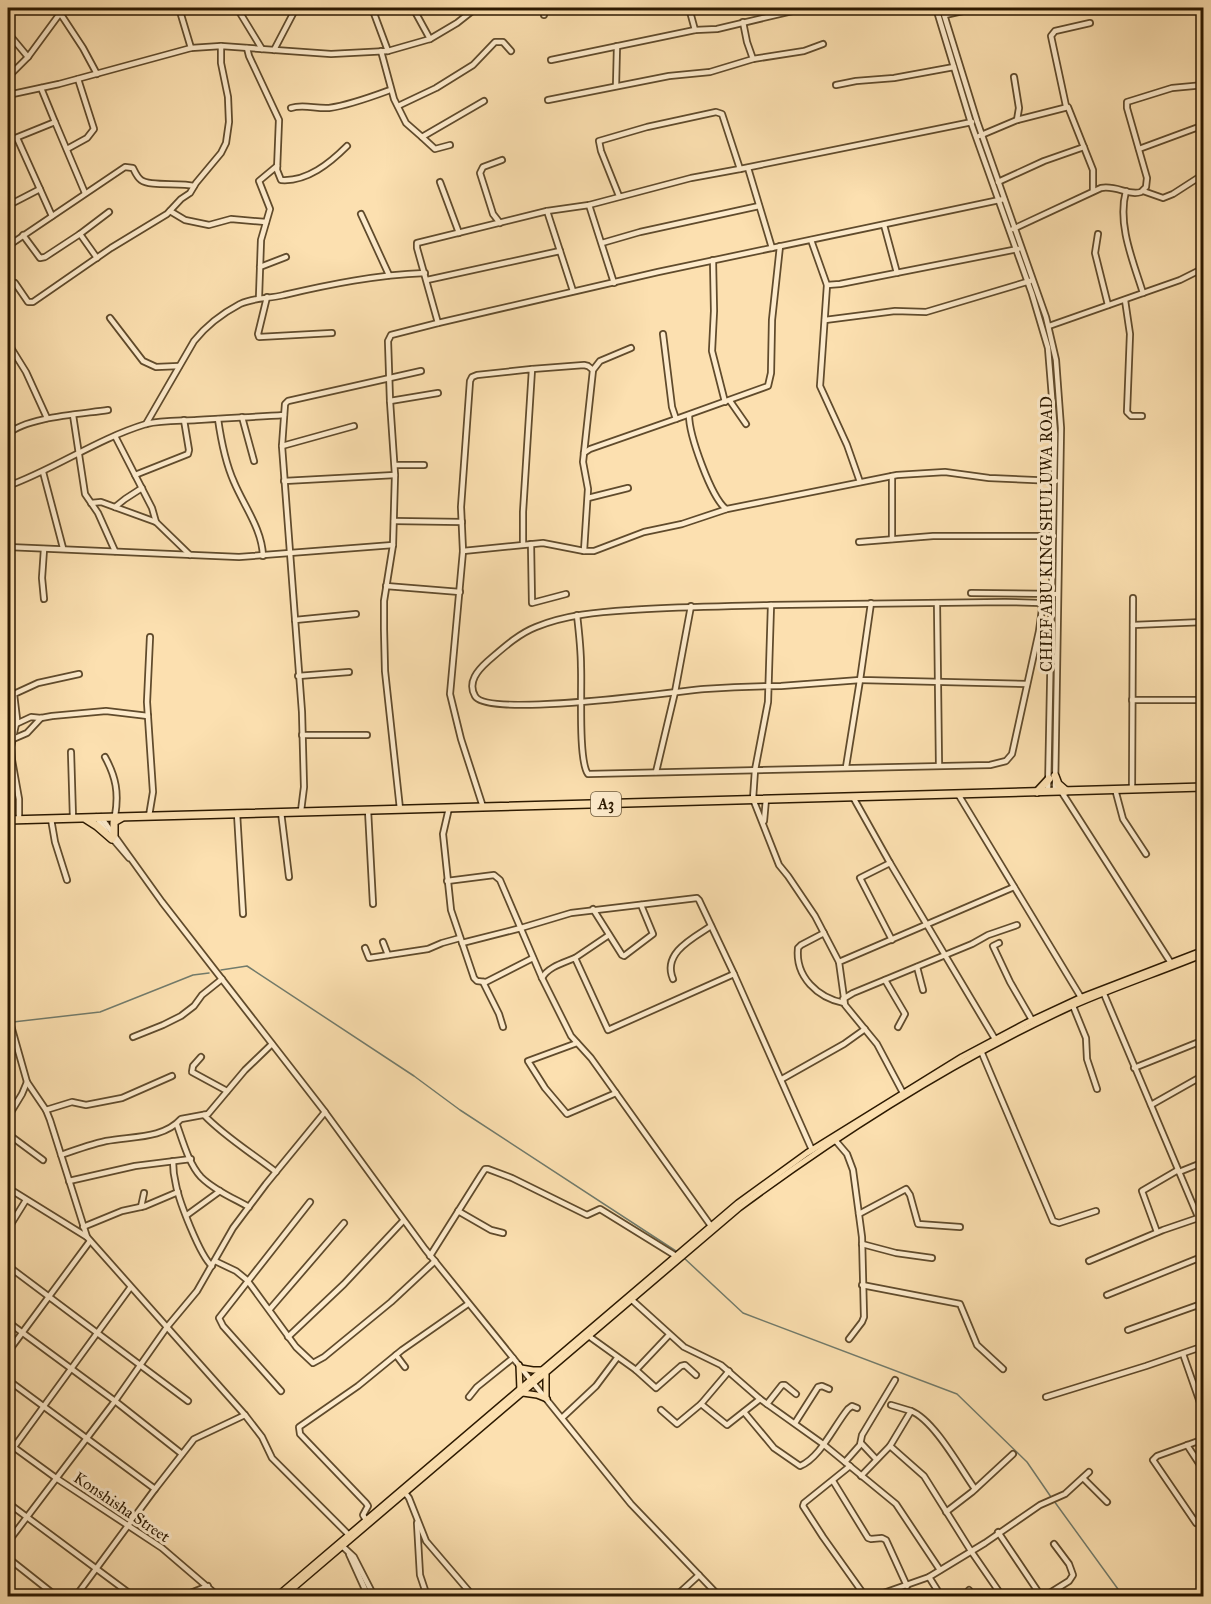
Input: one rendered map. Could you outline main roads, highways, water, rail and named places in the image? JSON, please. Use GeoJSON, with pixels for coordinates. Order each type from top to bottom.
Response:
{"type":"FeatureCollection","features":[{"type":"Feature","properties":{"kind":"highway"},"geometry":{"type":"LineString","coordinates":[[1037,792],[1052,777],[1058,783],[1057,791]]}},
{"type":"Feature","properties":{"kind":"highway","name":"A3"},"geometry":{"type":"LineString","coordinates":[[8,820],[1203,787]]}},
{"type":"Feature","properties":{"kind":"highway"},"geometry":{"type":"LineString","coordinates":[[77,818],[97,826],[113,837],[114,822],[125,816]]}},
{"type":"Feature","properties":{"kind":"main road"},"geometry":{"type":"LineString","coordinates":[[522,1392],[520,1366],[545,1372],[590,1337],[739,1208],[835,1140],[959,1064],[995,1039],[1032,1020],[1203,952]]}},
{"type":"Feature","properties":{"kind":"main road"},"geometry":{"type":"LineString","coordinates":[[277,1596],[522,1392],[711,1226],[764,1183],[903,1093],[980,1050],[1073,1006],[1082,999],[1104,994],[1175,963]]}},
{"type":"Feature","properties":{"kind":"main road"},"geometry":{"type":"LineString","coordinates":[[522,1392],[547,1398],[544,1385],[545,1372]]}},
{"type":"Feature","properties":{"kind":"main road"},"geometry":{"type":"LineString","coordinates":[[284,1596],[340,1545],[348,1534],[404,1491]]}},
{"type":"Feature","properties":{"kind":"waterway"},"geometry":{"type":"LineString","coordinates":[[221,970],[247,966],[414,1076],[460,1110],[679,1253]]}},
{"type":"Feature","properties":{"kind":"waterway"},"geometry":{"type":"LineString","coordinates":[[13,1022],[100,1012],[193,975],[209,973]]}},
{"type":"Feature","properties":{"kind":"waterway"},"geometry":{"type":"LineString","coordinates":[[684,1258],[743,1313],[957,1394],[1027,1462],[1051,1497]]}},
{"type":"Feature","properties":{"kind":"waterway"},"geometry":{"type":"LineString","coordinates":[[1054,1501],[1123,1596]]}}]}
